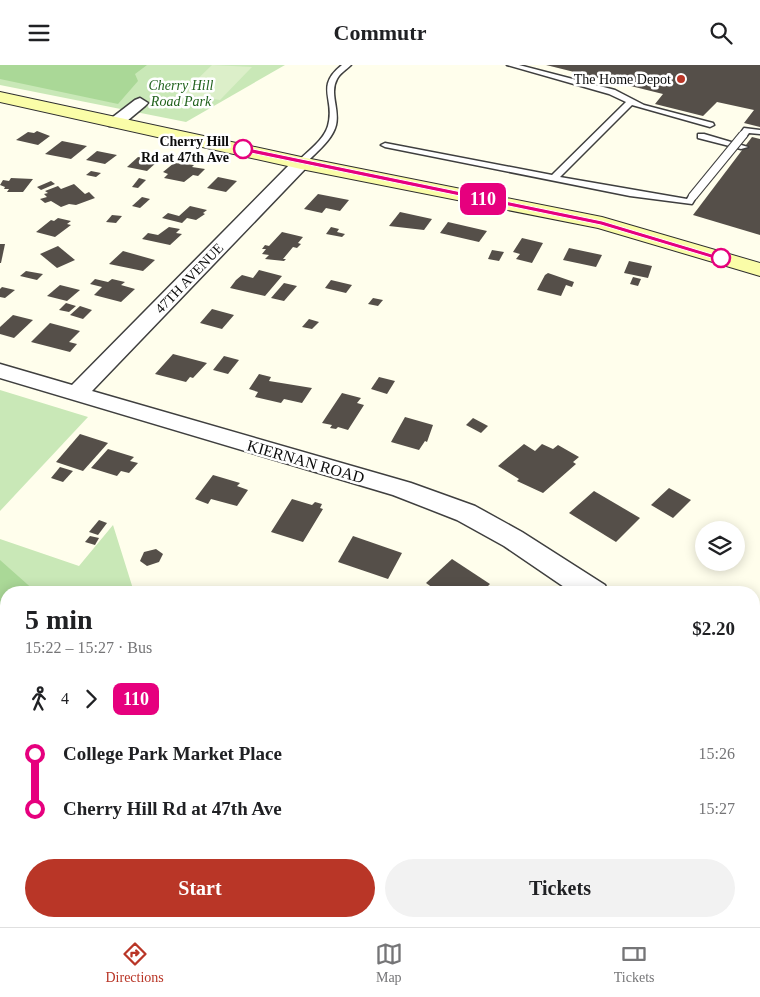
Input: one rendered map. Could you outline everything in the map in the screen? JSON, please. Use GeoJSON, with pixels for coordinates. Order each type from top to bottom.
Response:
{"type":"FeatureCollection","features":[{"type":"Feature","properties":{"kind":"main road"},"geometry":{"type":"LineString","coordinates":[[0,97],[301,163],[602,223],[760,270]]}},
{"type":"Feature","properties":{"kind":"street"},"geometry":{"type":"LineString","coordinates":[[115,123],[140,103]]}},
{"type":"Feature","properties":{"kind":"street","name":"47TH AVENUE"},"geometry":{"type":"LineString","coordinates":[[78,393],[301,163]]}},
{"type":"Feature","properties":{"kind":"street","name":"KIERNAN ROAD"},"geometry":{"type":"LineString","coordinates":[[0,371],[393,486],[430,499],[466,513],[513,539],[584,586]]}},
{"type":"Feature","properties":{"kind":"lane"},"geometry":{"type":"LineString","coordinates":[[301,163],[326,136],[333,125],[329,95],[330,82],[347,65]]}},
{"type":"Feature","properties":{"kind":"lane"},"geometry":{"type":"LineString","coordinates":[[511,65],[612,92],[641,107],[710,125]]}},
{"type":"Feature","properties":{"kind":"lane"},"geometry":{"type":"LineString","coordinates":[[554,178],[631,102]]}},
{"type":"Feature","properties":{"kind":"lane"},"geometry":{"type":"LineString","coordinates":[[385,145],[689,202],[747,130],[760,132]]}},
{"type":"Feature","properties":{"kind":"lane"},"geometry":{"type":"LineString","coordinates":[[701,135],[744,147]]}},
{"type":"Feature","properties":{"kind":"green space","name":"Cherry Hill Road Park"},"geometry":{"type":"Polygon","coordinates":[[[0,65],[285,65],[186,122],[0,85],[0,65]]]}},
{"type":"Feature","properties":{"kind":"green space"},"geometry":{"type":"Polygon","coordinates":[[[0,65],[147,65],[135,74],[138,81],[118,104],[0,79],[0,65]]]}},
{"type":"Feature","properties":{"kind":"green space"},"geometry":{"type":"Polygon","coordinates":[[[212,65],[252,67],[220,100],[182,94],[212,65]]]}},
{"type":"Feature","properties":{"kind":"green space"},"geometry":{"type":"Polygon","coordinates":[[[0,390],[88,417],[0,511],[0,390]]]}},
{"type":"Feature","properties":{"kind":"green space"},"geometry":{"type":"Polygon","coordinates":[[[113,525],[132,586],[0,586],[0,539],[79,566],[113,525]]]}},
{"type":"Feature","properties":{"kind":"green space"},"geometry":{"type":"Polygon","coordinates":[[[0,560],[29,586],[0,586],[0,560]]]}},
{"type":"Feature","properties":{"kind":"building","name":"The Home Depot"},"geometry":{"type":"Polygon","coordinates":[[[546,65],[760,65],[760,127],[744,123],[754,110],[717,102],[703,116],[655,104],[663,94],[546,65]]]}},
{"type":"Feature","properties":{"kind":"building"},"geometry":{"type":"Polygon","coordinates":[[[37,131],[50,136],[38,145],[16,140],[28,132],[34,133],[37,131]]]}},
{"type":"Feature","properties":{"kind":"building"},"geometry":{"type":"Polygon","coordinates":[[[752,137],[760,139],[760,235],[693,215],[752,137]]]}},
{"type":"Feature","properties":{"kind":"building"},"geometry":{"type":"Polygon","coordinates":[[[62,141],[87,146],[71,159],[45,154],[62,141]]]}},
{"type":"Feature","properties":{"kind":"building"},"geometry":{"type":"Polygon","coordinates":[[[97,151],[117,155],[105,164],[86,160],[97,151]]]}},
{"type":"Feature","properties":{"kind":"building"},"geometry":{"type":"Polygon","coordinates":[[[138,157],[158,161],[147,171],[127,167],[138,157]]]}},
{"type":"Feature","properties":{"kind":"building"},"geometry":{"type":"Polygon","coordinates":[[[174,163],[194,165],[192,167],[205,169],[198,176],[193,175],[184,182],[164,178],[168,174],[163,172],[174,163]]]}},
{"type":"Feature","properties":{"kind":"building"},"geometry":{"type":"Polygon","coordinates":[[[91,171],[101,173],[96,177],[86,175],[91,171]]]}},
{"type":"Feature","properties":{"kind":"building"},"geometry":{"type":"Polygon","coordinates":[[[218,177],[237,181],[226,192],[207,188],[218,177]]]}},
{"type":"Feature","properties":{"kind":"building"},"geometry":{"type":"Polygon","coordinates":[[[11,178],[33,179],[23,192],[7,192],[9,189],[4,189],[5,187],[0,185],[3,180],[9,181],[11,178]]]}},
{"type":"Feature","properties":{"kind":"building"},"geometry":{"type":"Polygon","coordinates":[[[139,178],[146,180],[138,188],[132,187],[139,178]]]}},
{"type":"Feature","properties":{"kind":"building"},"geometry":{"type":"Polygon","coordinates":[[[51,181],[55,184],[41,190],[37,187],[51,181]]]}},
{"type":"Feature","properties":{"kind":"building"},"geometry":{"type":"Polygon","coordinates":[[[74,184],[85,194],[89,192],[95,198],[76,205],[69,204],[61,207],[51,201],[45,203],[40,199],[47,197],[44,194],[48,193],[45,191],[58,186],[61,189],[74,184]]]}},
{"type":"Feature","properties":{"kind":"building"},"geometry":{"type":"Polygon","coordinates":[[[318,194],[349,200],[340,211],[326,208],[322,213],[304,209],[318,194]]]}},
{"type":"Feature","properties":{"kind":"building"},"geometry":{"type":"Polygon","coordinates":[[[142,197],[150,199],[140,208],[132,206],[142,197]]]}},
{"type":"Feature","properties":{"kind":"building"},"geometry":{"type":"Polygon","coordinates":[[[190,206],[207,210],[203,213],[205,214],[196,220],[187,218],[182,223],[162,218],[168,213],[179,216],[190,206]]]}},
{"type":"Feature","properties":{"kind":"building"},"geometry":{"type":"Polygon","coordinates":[[[400,212],[432,219],[424,230],[389,226],[400,212]]]}},
{"type":"Feature","properties":{"kind":"building"},"geometry":{"type":"Polygon","coordinates":[[[112,215],[122,216],[116,223],[106,222],[112,215]]]}},
{"type":"Feature","properties":{"kind":"building"},"geometry":{"type":"Polygon","coordinates":[[[58,218],[71,221],[67,224],[71,225],[55,237],[36,232],[51,220],[54,221],[58,218]]]}},
{"type":"Feature","properties":{"kind":"building"},"geometry":{"type":"Polygon","coordinates":[[[448,222],[487,231],[479,242],[440,233],[448,222]]]}},
{"type":"Feature","properties":{"kind":"building"},"geometry":{"type":"Polygon","coordinates":[[[169,227],[180,229],[176,233],[182,234],[170,245],[142,239],[148,233],[158,235],[169,227]]]}},
{"type":"Feature","properties":{"kind":"building"},"geometry":{"type":"Polygon","coordinates":[[[331,227],[339,229],[337,232],[345,234],[342,237],[326,234],[331,227]]]}},
{"type":"Feature","properties":{"kind":"building"},"geometry":{"type":"Polygon","coordinates":[[[282,232],[303,237],[298,243],[301,244],[297,248],[293,247],[283,259],[286,259],[284,261],[265,259],[269,255],[262,254],[266,249],[262,249],[265,245],[269,246],[282,232]]]}},
{"type":"Feature","properties":{"kind":"building"},"geometry":{"type":"Polygon","coordinates":[[[522,238],[543,243],[532,263],[516,259],[520,254],[513,252],[522,238]]]}},
{"type":"Feature","properties":{"kind":"building"},"geometry":{"type":"Polygon","coordinates":[[[0,244],[5,244],[1,263],[0,263],[0,244]]]}},
{"type":"Feature","properties":{"kind":"building"},"geometry":{"type":"Polygon","coordinates":[[[58,246],[75,260],[57,268],[40,254],[58,246]]]}},
{"type":"Feature","properties":{"kind":"building"},"geometry":{"type":"Polygon","coordinates":[[[569,248],[602,255],[596,267],[563,260],[569,248]]]}},
{"type":"Feature","properties":{"kind":"building"},"geometry":{"type":"Polygon","coordinates":[[[492,250],[504,252],[499,261],[488,259],[492,250]]]}},
{"type":"Feature","properties":{"kind":"building"},"geometry":{"type":"Polygon","coordinates":[[[123,251],[155,260],[143,271],[109,264],[123,251]]]}},
{"type":"Feature","properties":{"kind":"building"},"geometry":{"type":"Polygon","coordinates":[[[629,261],[652,266],[648,278],[624,273],[629,261]]]}},
{"type":"Feature","properties":{"kind":"building"},"geometry":{"type":"Polygon","coordinates":[[[259,270],[282,276],[265,296],[230,288],[242,275],[253,278],[259,270]]]}},
{"type":"Feature","properties":{"kind":"building"},"geometry":{"type":"Polygon","coordinates":[[[26,271],[43,274],[37,280],[20,276],[26,271]]]}},
{"type":"Feature","properties":{"kind":"building"},"geometry":{"type":"Polygon","coordinates":[[[548,273],[574,282],[572,287],[566,285],[561,296],[537,290],[548,273]]]}},
{"type":"Feature","properties":{"kind":"building"},"geometry":{"type":"Polygon","coordinates":[[[633,277],[641,279],[638,286],[630,284],[633,277]]]}},
{"type":"Feature","properties":{"kind":"building"},"geometry":{"type":"Polygon","coordinates":[[[95,279],[108,282],[112,279],[125,282],[121,285],[135,289],[121,302],[94,295],[102,287],[90,284],[95,279]]]}},
{"type":"Feature","properties":{"kind":"building"},"geometry":{"type":"Polygon","coordinates":[[[331,280],[352,285],[346,293],[325,288],[331,280]]]}},
{"type":"Feature","properties":{"kind":"building"},"geometry":{"type":"Polygon","coordinates":[[[284,283],[297,286],[284,301],[271,298],[284,283]]]}},
{"type":"Feature","properties":{"kind":"building"},"geometry":{"type":"Polygon","coordinates":[[[60,285],[80,290],[67,301],[47,296],[60,285]]]}},
{"type":"Feature","properties":{"kind":"building"},"geometry":{"type":"Polygon","coordinates":[[[2,287],[15,290],[5,298],[0,297],[0,289],[2,287]]]}},
{"type":"Feature","properties":{"kind":"building"},"geometry":{"type":"Polygon","coordinates":[[[373,298],[383,300],[378,306],[368,304],[373,298]]]}},
{"type":"Feature","properties":{"kind":"building"},"geometry":{"type":"Polygon","coordinates":[[[66,303],[76,306],[69,312],[59,310],[66,303]]]}},
{"type":"Feature","properties":{"kind":"building"},"geometry":{"type":"Polygon","coordinates":[[[80,306],[92,310],[83,319],[70,315],[80,306]]]}},
{"type":"Feature","properties":{"kind":"building"},"geometry":{"type":"Polygon","coordinates":[[[212,309],[234,315],[222,329],[200,323],[212,309]]]}},
{"type":"Feature","properties":{"kind":"building"},"geometry":{"type":"Polygon","coordinates":[[[13,315],[33,320],[14,338],[0,334],[0,327],[13,315]]]}},
{"type":"Feature","properties":{"kind":"building"},"geometry":{"type":"Polygon","coordinates":[[[309,319],[319,322],[312,329],[302,327],[309,319]]]}},
{"type":"Feature","properties":{"kind":"building"},"geometry":{"type":"Polygon","coordinates":[[[50,323],[80,331],[69,342],[77,344],[70,352],[31,342],[50,323]]]}},
{"type":"Feature","properties":{"kind":"building"},"geometry":{"type":"Polygon","coordinates":[[[173,354],[207,363],[193,378],[190,377],[186,382],[155,374],[173,354]]]}},
{"type":"Feature","properties":{"kind":"building"},"geometry":{"type":"Polygon","coordinates":[[[224,356],[239,360],[228,374],[213,370],[224,356]]]}},
{"type":"Feature","properties":{"kind":"building"},"geometry":{"type":"Polygon","coordinates":[[[259,374],[271,377],[269,381],[312,388],[302,403],[284,399],[281,403],[255,397],[258,392],[249,389],[259,374]]]}},
{"type":"Feature","properties":{"kind":"building"},"geometry":{"type":"Polygon","coordinates":[[[379,377],[395,381],[387,394],[371,389],[379,377]]]}},
{"type":"Feature","properties":{"kind":"building"},"geometry":{"type":"Polygon","coordinates":[[[342,393],[361,398],[357,403],[364,405],[348,430],[338,427],[336,429],[330,428],[332,425],[322,423],[342,393]]]}},
{"type":"Feature","properties":{"kind":"building"},"geometry":{"type":"Polygon","coordinates":[[[405,417],[433,425],[427,442],[425,441],[419,450],[391,442],[405,417]]]}},
{"type":"Feature","properties":{"kind":"building"},"geometry":{"type":"Polygon","coordinates":[[[473,418],[488,426],[481,433],[466,425],[473,418]]]}},
{"type":"Feature","properties":{"kind":"building"},"geometry":{"type":"Polygon","coordinates":[[[80,434],[108,443],[83,471],[56,462],[80,434]]]}},
{"type":"Feature","properties":{"kind":"building"},"geometry":{"type":"Polygon","coordinates":[[[524,444],[535,451],[542,444],[553,449],[558,445],[579,457],[573,462],[576,464],[543,493],[517,481],[519,479],[498,466],[524,444]]]}},
{"type":"Feature","properties":{"kind":"building"},"geometry":{"type":"Polygon","coordinates":[[[108,449],[134,457],[130,461],[138,463],[129,473],[121,471],[117,476],[91,468],[108,449]]]}},
{"type":"Feature","properties":{"kind":"building"},"geometry":{"type":"Polygon","coordinates":[[[60,467],[73,471],[63,482],[51,478],[60,467]]]}},
{"type":"Feature","properties":{"kind":"building"},"geometry":{"type":"Polygon","coordinates":[[[213,475],[240,483],[237,486],[248,490],[237,506],[211,499],[208,504],[195,499],[213,475]]]}},
{"type":"Feature","properties":{"kind":"building"},"geometry":{"type":"Polygon","coordinates":[[[669,488],[691,500],[673,518],[651,505],[669,488]]]}},
{"type":"Feature","properties":{"kind":"building"},"geometry":{"type":"Polygon","coordinates":[[[594,491],[640,518],[616,542],[569,513],[594,491]]]}},
{"type":"Feature","properties":{"kind":"building"},"geometry":{"type":"Polygon","coordinates":[[[292,499],[312,505],[315,502],[322,504],[320,508],[323,509],[303,542],[271,532],[292,499]]]}},
{"type":"Feature","properties":{"kind":"building"},"geometry":{"type":"Polygon","coordinates":[[[99,520],[107,523],[98,535],[89,532],[99,520]]]}},
{"type":"Feature","properties":{"kind":"building"},"geometry":{"type":"Polygon","coordinates":[[[90,536],[99,538],[95,545],[85,542],[90,536]]]}},
{"type":"Feature","properties":{"kind":"building"},"geometry":{"type":"Polygon","coordinates":[[[353,536],[402,553],[388,579],[338,562],[353,536]]]}},
{"type":"Feature","properties":{"kind":"building"},"geometry":{"type":"Polygon","coordinates":[[[156,549],[163,554],[159,562],[147,566],[140,561],[144,552],[156,549]]]}},
{"type":"Feature","properties":{"kind":"building"},"geometry":{"type":"Polygon","coordinates":[[[452,559],[490,584],[488,586],[430,586],[426,583],[452,559]]]}},
{"type":"Feature","properties":{"kind":"bus line","name":"110"},"geometry":{"type":"LineString","coordinates":[[243,149],[301,163],[602,223],[721,258]]}},
{"type":"Feature","properties":{"kind":"place","name":"The Home Depot"},"geometry":{"type":"Point","coordinates":[681,79]}},
{"type":"Feature","properties":{"kind":"place","name":"Cherry Hill Rd at 47th Ave"},"geometry":{"type":"Point","coordinates":[243,149]}}]}
